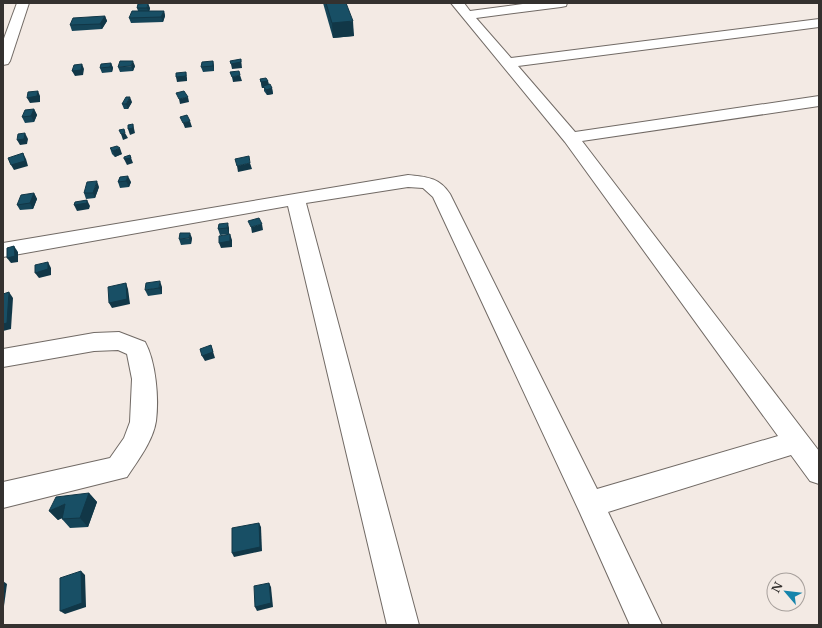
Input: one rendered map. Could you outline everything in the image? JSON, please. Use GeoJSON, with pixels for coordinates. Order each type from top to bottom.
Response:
{"type":"FeatureCollection","features":[{"type":"Feature","properties":{"kind":"street"},"geometry":{"type":"LineString","coordinates":[[3,62],[23,3]]}},
{"type":"Feature","properties":{"kind":"street"},"geometry":{"type":"LineString","coordinates":[[462,9],[562,3]]}},
{"type":"Feature","properties":{"kind":"street"},"geometry":{"type":"LineString","coordinates":[[462,9],[571,138],[819,472]]}},
{"type":"Feature","properties":{"kind":"street"},"geometry":{"type":"LineString","coordinates":[[509,63],[819,23]]}},
{"type":"Feature","properties":{"kind":"street"},"geometry":{"type":"LineString","coordinates":[[571,138],[819,101]]}},
{"type":"Feature","properties":{"kind":"street"},"geometry":{"type":"LineString","coordinates":[[3,250],[408,181],[428,183],[441,194],[590,504],[646,625]]}},
{"type":"Feature","properties":{"kind":"street"},"geometry":{"type":"LineString","coordinates":[[296,199],[403,625]]}},
{"type":"Feature","properties":{"kind":"street"},"geometry":{"type":"LineString","coordinates":[[3,358],[94,342],[119,341],[137,348],[144,379],[143,422],[134,445],[118,468],[3,495]]}},
{"type":"Feature","properties":{"kind":"street"},"geometry":{"type":"LineString","coordinates":[[590,504],[797,442]]}},
{"type":"Feature","properties":{"kind":"building"},"geometry":{"type":"Polygon","coordinates":[[[148,3],[147,8],[137,8],[138,4],[148,3]]]}},
{"type":"Feature","properties":{"kind":"building"},"geometry":{"type":"Polygon","coordinates":[[[326,3],[346,3],[353,21],[332,23],[326,3]]]}},
{"type":"Feature","properties":{"kind":"building"},"geometry":{"type":"Polygon","coordinates":[[[132,11],[164,11],[161,17],[129,18],[132,11]]]}},
{"type":"Feature","properties":{"kind":"building"},"geometry":{"type":"Polygon","coordinates":[[[105,16],[100,24],[70,25],[73,18],[105,16]]]}},
{"type":"Feature","properties":{"kind":"building"},"geometry":{"type":"Polygon","coordinates":[[[241,59],[241,62],[231,64],[230,61],[241,59]]]}},
{"type":"Feature","properties":{"kind":"building"},"geometry":{"type":"Polygon","coordinates":[[[120,61],[133,61],[131,66],[118,67],[120,61]]]}},
{"type":"Feature","properties":{"kind":"building"},"geometry":{"type":"Polygon","coordinates":[[[213,61],[213,66],[201,67],[202,62],[213,61]]]}},
{"type":"Feature","properties":{"kind":"building"},"geometry":{"type":"Polygon","coordinates":[[[111,63],[110,67],[100,68],[101,64],[111,63]]]}},
{"type":"Feature","properties":{"kind":"building"},"geometry":{"type":"Polygon","coordinates":[[[82,64],[81,70],[72,71],[74,65],[82,64]]]}},
{"type":"Feature","properties":{"kind":"building"},"geometry":{"type":"Polygon","coordinates":[[[239,71],[240,75],[232,77],[230,72],[239,71]]]}},
{"type":"Feature","properties":{"kind":"building"},"geometry":{"type":"Polygon","coordinates":[[[186,72],[186,76],[176,77],[176,73],[186,72]]]}},
{"type":"Feature","properties":{"kind":"building"},"geometry":{"type":"Polygon","coordinates":[[[266,78],[268,81],[261,82],[260,79],[266,78]]]}},
{"type":"Feature","properties":{"kind":"building"},"geometry":{"type":"Polygon","coordinates":[[[270,84],[272,88],[266,90],[263,86],[270,84]]]}},
{"type":"Feature","properties":{"kind":"building"},"geometry":{"type":"Polygon","coordinates":[[[38,91],[37,96],[27,98],[28,92],[38,91]]]}},
{"type":"Feature","properties":{"kind":"building"},"geometry":{"type":"Polygon","coordinates":[[[184,91],[188,97],[179,99],[176,93],[184,91]]]}},
{"type":"Feature","properties":{"kind":"building"},"geometry":{"type":"Polygon","coordinates":[[[126,97],[130,97],[126,104],[122,104],[126,97]]]}},
{"type":"Feature","properties":{"kind":"building"},"geometry":{"type":"Polygon","coordinates":[[[34,109],[31,116],[22,117],[25,110],[34,109]]]}},
{"type":"Feature","properties":{"kind":"building"},"geometry":{"type":"Polygon","coordinates":[[[187,115],[190,121],[183,123],[180,117],[187,115]]]}},
{"type":"Feature","properties":{"kind":"building"},"geometry":{"type":"Polygon","coordinates":[[[133,124],[133,128],[128,129],[128,125],[133,124]]]}},
{"type":"Feature","properties":{"kind":"building"},"geometry":{"type":"Polygon","coordinates":[[[124,129],[125,133],[121,134],[119,130],[124,129]]]}},
{"type":"Feature","properties":{"kind":"building"},"geometry":{"type":"Polygon","coordinates":[[[25,133],[24,139],[17,140],[18,134],[25,133]]]}},
{"type":"Feature","properties":{"kind":"building"},"geometry":{"type":"Polygon","coordinates":[[[117,146],[120,148],[113,151],[110,148],[117,146]]]}},
{"type":"Feature","properties":{"kind":"building"},"geometry":{"type":"Polygon","coordinates":[[[23,153],[25,161],[11,165],[8,158],[23,153]]]}},
{"type":"Feature","properties":{"kind":"building"},"geometry":{"type":"Polygon","coordinates":[[[130,155],[131,158],[124,159],[124,157],[130,155]]]}},
{"type":"Feature","properties":{"kind":"building"},"geometry":{"type":"Polygon","coordinates":[[[249,156],[250,163],[237,166],[235,159],[249,156]]]}},
{"type":"Feature","properties":{"kind":"building"},"geometry":{"type":"Polygon","coordinates":[[[128,176],[126,181],[118,182],[120,177],[128,176]]]}},
{"type":"Feature","properties":{"kind":"building"},"geometry":{"type":"Polygon","coordinates":[[[97,181],[93,193],[84,193],[87,182],[97,181]]]}},
{"type":"Feature","properties":{"kind":"building"},"geometry":{"type":"Polygon","coordinates":[[[34,193],[30,203],[17,205],[21,195],[34,193]]]}},
{"type":"Feature","properties":{"kind":"building"},"geometry":{"type":"Polygon","coordinates":[[[87,200],[87,203],[74,205],[75,202],[87,200]]]}},
{"type":"Feature","properties":{"kind":"building"},"geometry":{"type":"Polygon","coordinates":[[[259,218],[262,224],[251,227],[248,221],[259,218]]]}},
{"type":"Feature","properties":{"kind":"building"},"geometry":{"type":"Polygon","coordinates":[[[228,223],[227,228],[218,229],[219,224],[228,223]]]}},
{"type":"Feature","properties":{"kind":"building"},"geometry":{"type":"Polygon","coordinates":[[[180,233],[190,233],[189,238],[179,239],[180,233]]]}},
{"type":"Feature","properties":{"kind":"building"},"geometry":{"type":"Polygon","coordinates":[[[230,234],[230,241],[219,243],[219,236],[230,234]]]}},
{"type":"Feature","properties":{"kind":"building"},"geometry":{"type":"Polygon","coordinates":[[[14,246],[15,256],[7,258],[7,248],[14,246]]]}},
{"type":"Feature","properties":{"kind":"building"},"geometry":{"type":"Polygon","coordinates":[[[48,262],[48,269],[35,273],[35,265],[48,262]]]}},
{"type":"Feature","properties":{"kind":"building"},"geometry":{"type":"Polygon","coordinates":[[[160,281],[159,288],[145,290],[146,283],[160,281]]]}},
{"type":"Feature","properties":{"kind":"building"},"geometry":{"type":"Polygon","coordinates":[[[126,283],[127,299],[109,303],[108,287],[126,283]]]}},
{"type":"Feature","properties":{"kind":"building"},"geometry":{"type":"Polygon","coordinates":[[[9,292],[7,323],[3,324],[3,294],[9,292]]]}},
{"type":"Feature","properties":{"kind":"building"},"geometry":{"type":"Polygon","coordinates":[[[211,345],[213,352],[202,356],[200,349],[211,345]]]}},
{"type":"Feature","properties":{"kind":"building"},"geometry":{"type":"Polygon","coordinates":[[[89,493],[80,518],[62,519],[65,504],[49,511],[56,497],[89,493]]]}},
{"type":"Feature","properties":{"kind":"building"},"geometry":{"type":"Polygon","coordinates":[[[259,523],[260,547],[232,553],[232,528],[259,523]]]}},
{"type":"Feature","properties":{"kind":"building"},"geometry":{"type":"Polygon","coordinates":[[[81,571],[82,603],[60,611],[60,578],[81,571]]]}},
{"type":"Feature","properties":{"kind":"building"},"geometry":{"type":"Polygon","coordinates":[[[269,583],[271,603],[255,607],[254,586],[269,583]]]}}]}
